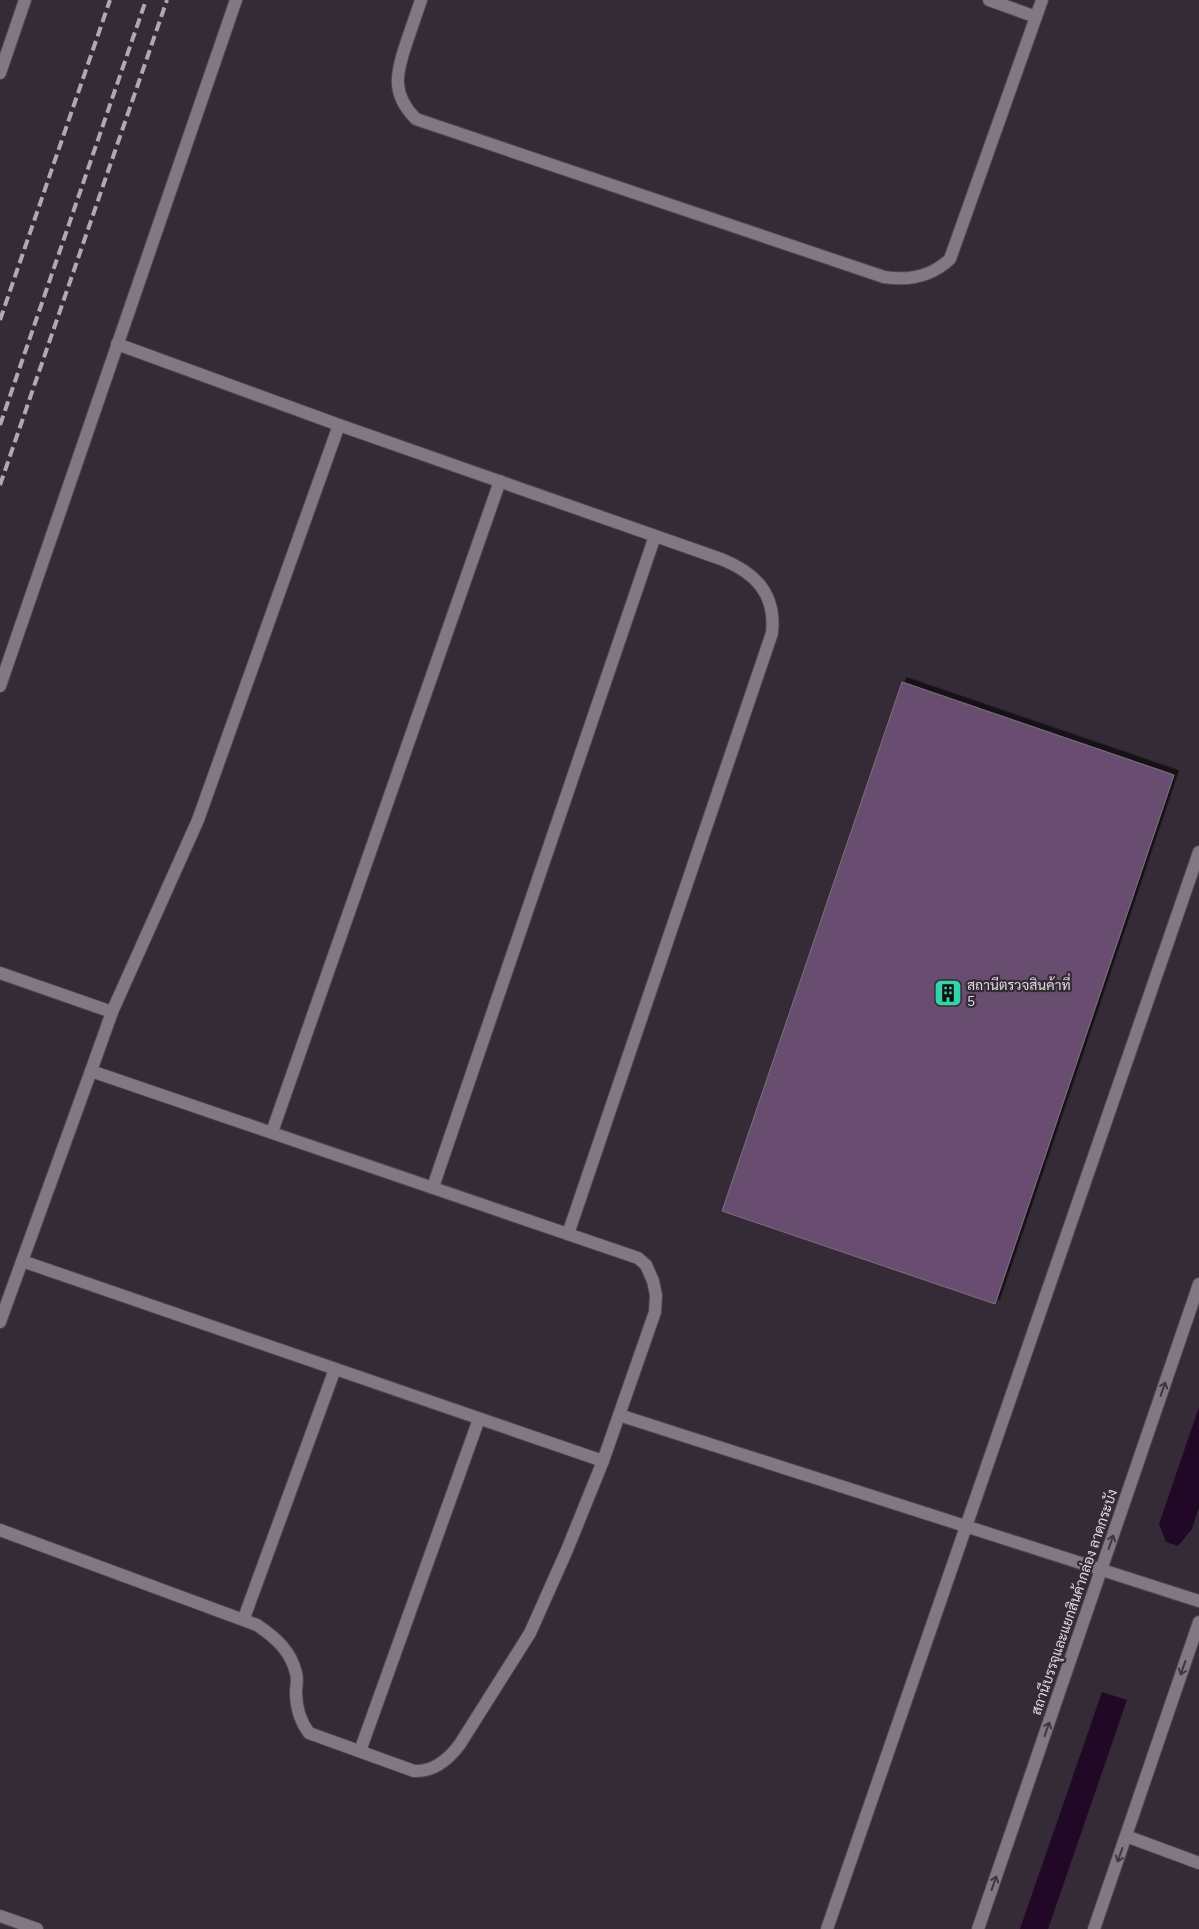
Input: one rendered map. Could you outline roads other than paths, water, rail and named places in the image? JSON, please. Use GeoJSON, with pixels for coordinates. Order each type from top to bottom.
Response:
{"type":"FeatureCollection","features":[{"type":"Feature","properties":{"kind":"street"},"geometry":{"type":"LineString","coordinates":[[0,72],[3,52],[25,0]]}},
{"type":"Feature","properties":{"kind":"street"},"geometry":{"type":"LineString","coordinates":[[0,686],[236,0]]}},
{"type":"Feature","properties":{"kind":"street"},"geometry":{"type":"LineString","coordinates":[[421,0],[398,69],[397,82],[402,100],[416,119],[884,278],[901,280],[919,277],[936,270],[950,259],[1042,0]]}},
{"type":"Feature","properties":{"kind":"street"},"geometry":{"type":"LineString","coordinates":[[989,0],[1036,17]]}},
{"type":"Feature","properties":{"kind":"street"},"geometry":{"type":"LineString","coordinates":[[117,344],[732,564],[762,586],[769,598],[773,622],[772,633],[568,1234]]}},
{"type":"Feature","properties":{"kind":"street"},"geometry":{"type":"LineString","coordinates":[[0,1322],[112,1012],[198,820],[339,425]]}},
{"type":"Feature","properties":{"kind":"street"},"geometry":{"type":"LineString","coordinates":[[272,1132],[500,481]]}},
{"type":"Feature","properties":{"kind":"street"},"geometry":{"type":"LineString","coordinates":[[433,1187],[655,536]]}},
{"type":"Feature","properties":{"kind":"street"},"geometry":{"type":"LineString","coordinates":[[827,1929],[1199,852]]}},
{"type":"Feature","properties":{"kind":"street"},"geometry":{"type":"LineString","coordinates":[[0,973],[112,1012]]}},
{"type":"Feature","properties":{"kind":"street"},"geometry":{"type":"LineString","coordinates":[[0,1530],[244,1618],[270,1634],[290,1657],[296,1673],[299,1714],[304,1727],[309,1733],[414,1771],[428,1769],[449,1758],[469,1731],[530,1633],[567,1550],[603,1461],[653,1321],[656,1295],[653,1281],[643,1261],[433,1187],[91,1071]]}},
{"type":"Feature","properties":{"kind":"street"},"geometry":{"type":"LineString","coordinates":[[22,1261],[603,1461]]}},
{"type":"Feature","properties":{"kind":"street","name":"สถานีบรรจุและแยกสินค้ากล่อง ลาดกระบัง"},"geometry":{"type":"LineString","coordinates":[[978,1929],[1199,1284]]}},
{"type":"Feature","properties":{"kind":"street"},"geometry":{"type":"LineString","coordinates":[[244,1618],[335,1369]]}},
{"type":"Feature","properties":{"kind":"street"},"geometry":{"type":"LineString","coordinates":[[619,1415],[966,1528],[1199,1601]]}},
{"type":"Feature","properties":{"kind":"street"},"geometry":{"type":"LineString","coordinates":[[360,1751],[479,1419]]}},
{"type":"Feature","properties":{"kind":"street"},"geometry":{"type":"LineString","coordinates":[[1094,1929],[1199,1622]]}},
{"type":"Feature","properties":{"kind":"street"},"geometry":{"type":"LineString","coordinates":[[1126,1836],[1199,1863]]}},
{"type":"Feature","properties":{"kind":"street"},"geometry":{"type":"LineString","coordinates":[[0,1916],[37,1929]]}},
{"type":"Feature","properties":{"kind":"railway"},"geometry":{"type":"LineString","coordinates":[[0,320],[110,0]]}},
{"type":"Feature","properties":{"kind":"railway"},"geometry":{"type":"LineString","coordinates":[[0,425],[146,0]]}},
{"type":"Feature","properties":{"kind":"railway"},"geometry":{"type":"LineString","coordinates":[[0,485],[167,0]]}},
{"type":"Feature","properties":{"kind":"place","name":"สถานีตรวจสินค้าที่ 5"},"geometry":{"type":"Point","coordinates":[948,993]}}]}
